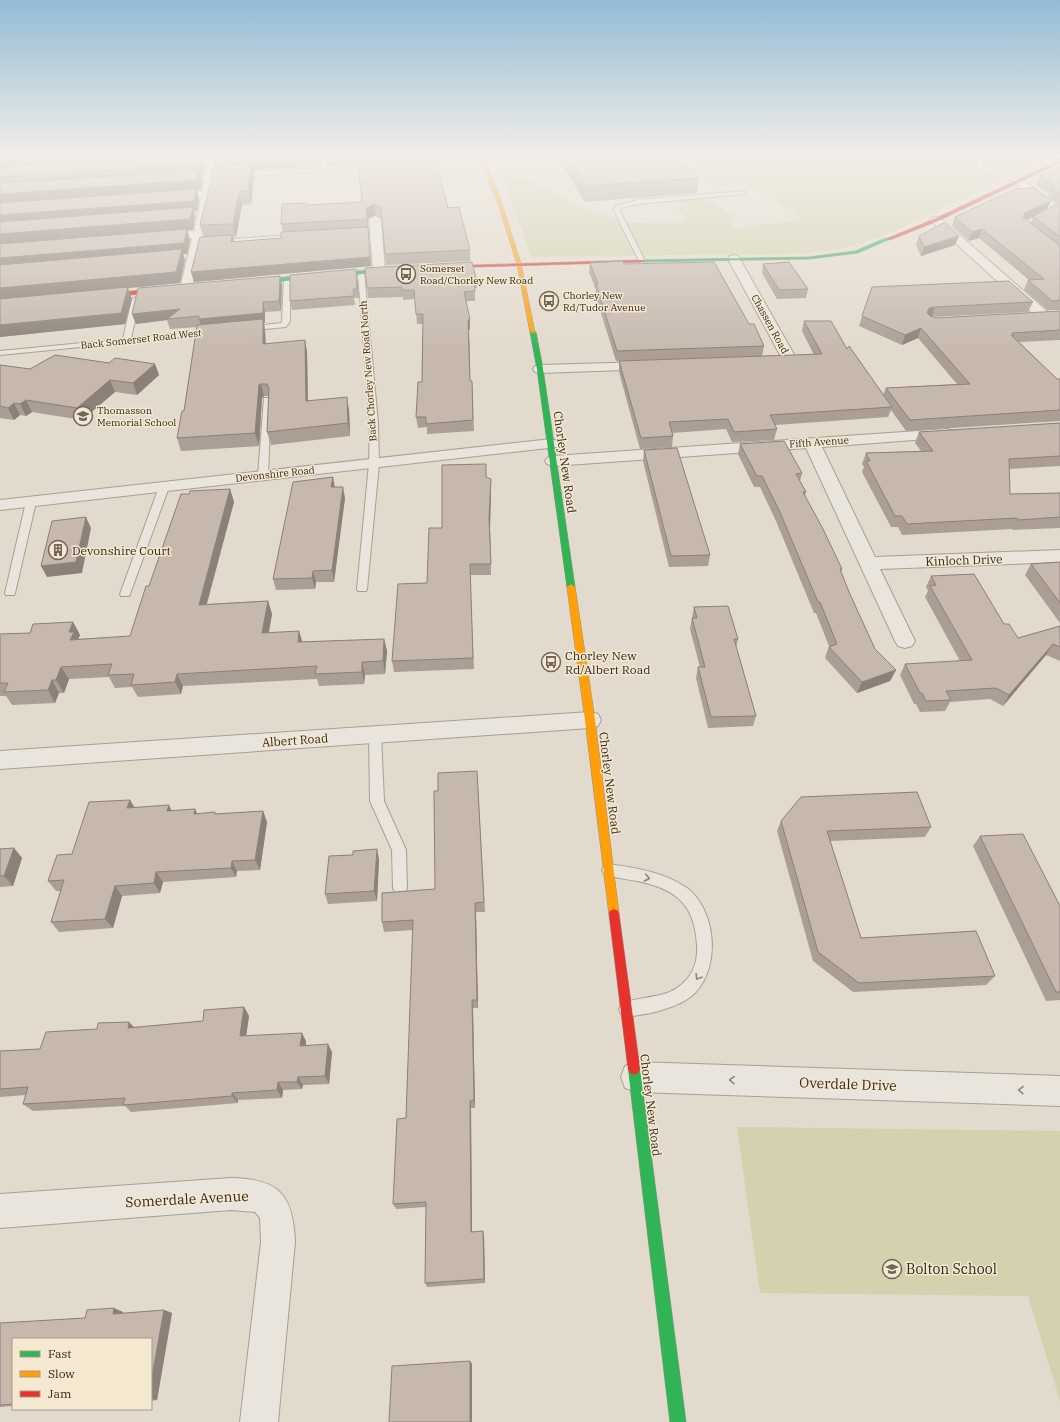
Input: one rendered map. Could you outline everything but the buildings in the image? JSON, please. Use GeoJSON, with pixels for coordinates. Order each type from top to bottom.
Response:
{"type":"FeatureCollection","features":[{"type":"Feature","properties":{"kind":"main road","name":"Chorley New Road"},"geometry":{"type":"LineString","coordinates":[[506,221],[519,264],[540,370],[551,444],[590,720],[636,1077],[678,1422]]}},
{"type":"Feature","properties":{"kind":"main road"},"geometry":{"type":"LineString","coordinates":[[432,268],[519,264],[809,258],[856,252],[933,221]]}},
{"type":"Feature","properties":{"kind":"main road"},"geometry":{"type":"LineString","coordinates":[[240,283],[402,269]]}},
{"type":"Feature","properties":{"kind":"main road"},"geometry":{"type":"LineString","coordinates":[[92,296],[183,288]]}},
{"type":"Feature","properties":{"kind":"street"},"geometry":{"type":"LineString","coordinates":[[183,288],[189,257],[200,240],[199,221]]}},
{"type":"Feature","properties":{"kind":"street"},"geometry":{"type":"LineString","coordinates":[[374,221],[372,233],[380,270]]}},
{"type":"Feature","properties":{"kind":"street"},"geometry":{"type":"LineString","coordinates":[[938,221],[1049,316],[1029,317]]}},
{"type":"Feature","properties":{"kind":"street"},"geometry":{"type":"LineString","coordinates":[[151,238],[200,240]]}},
{"type":"Feature","properties":{"kind":"street","name":"Chassen Road"},"geometry":{"type":"LineString","coordinates":[[734,260],[789,358],[784,361],[745,363]]}},
{"type":"Feature","properties":{"kind":"street"},"geometry":{"type":"LineString","coordinates":[[540,370],[658,366]]}},
{"type":"Feature","properties":{"kind":"street","name":"Fifth Avenue"},"geometry":{"type":"LineString","coordinates":[[553,461],[959,434]]}},
{"type":"Feature","properties":{"kind":"street"},"geometry":{"type":"LineString","coordinates":[[812,443],[905,641]]}},
{"type":"Feature","properties":{"kind":"street","name":"Devonshire Road"},"geometry":{"type":"LineString","coordinates":[[0,505],[551,444]]}},
{"type":"Feature","properties":{"kind":"street","name":"Kinloch Drive"},"geometry":{"type":"LineString","coordinates":[[868,563],[1060,556]]}},
{"type":"Feature","properties":{"kind":"street","name":"Albert Road"},"geometry":{"type":"LineString","coordinates":[[0,760],[590,720]]}},
{"type":"Feature","properties":{"kind":"street","name":"Overdale Drive"},"geometry":{"type":"LineString","coordinates":[[636,1077],[1060,1091]]}},
{"type":"Feature","properties":{"kind":"street","name":"Somerdale Avenue"},"geometry":{"type":"LineString","coordinates":[[0,1211],[231,1194],[246,1194],[264,1198],[272,1204],[278,1222],[278,1242],[259,1422]]}},
{"type":"Feature","properties":{"kind":"lane"},"geometry":{"type":"LineString","coordinates":[[622,221],[642,261]]}},
{"type":"Feature","properties":{"kind":"lane"},"geometry":{"type":"LineString","coordinates":[[1031,221],[1024,224],[1024,226],[1036,236]]}},
{"type":"Feature","properties":{"kind":"lane"},"geometry":{"type":"LineString","coordinates":[[212,242],[287,238]]}},
{"type":"Feature","properties":{"kind":"lane","name":"Back Chorley New Road North"},"geometry":{"type":"LineString","coordinates":[[360,272],[374,423],[374,464],[362,589]]}},
{"type":"Feature","properties":{"kind":"lane"},"geometry":{"type":"LineString","coordinates":[[244,329],[283,325],[286,321],[287,279]]}},
{"type":"Feature","properties":{"kind":"lane"},"geometry":{"type":"LineString","coordinates":[[126,341],[138,292]]}},
{"type":"Feature","properties":{"kind":"lane","name":"Back Somerset Road West"},"geometry":{"type":"LineString","coordinates":[[0,353],[220,332]]}},
{"type":"Feature","properties":{"kind":"lane"},"geometry":{"type":"LineString","coordinates":[[263,476],[267,400]]}},
{"type":"Feature","properties":{"kind":"lane"},"geometry":{"type":"LineString","coordinates":[[125,594],[164,487]]}},
{"type":"Feature","properties":{"kind":"lane"},"geometry":{"type":"LineString","coordinates":[[10,593],[31,502]]}},
{"type":"Feature","properties":{"kind":"lane"},"geometry":{"type":"LineString","coordinates":[[375,735],[376,793],[399,850],[400,888]]}},
{"type":"Feature","properties":{"kind":"lane"},"geometry":{"type":"LineString","coordinates":[[609,870],[654,879],[676,888],[693,904],[702,927],[704,952],[701,974],[690,988],[672,1000],[627,1010]]}},
{"type":"Feature","properties":{"kind":"shaded area"},"geometry":{"type":"Polygon","coordinates":[[[519,221],[680,223],[682,221],[731,221],[733,226],[740,228],[792,221],[915,221],[888,234],[844,248],[809,253],[532,257],[519,221]]]}},
{"type":"Feature","properties":{"kind":"shaded area"},"geometry":{"type":"Polygon","coordinates":[[[737,1127],[1060,1131],[1060,1401],[1028,1296],[760,1293],[737,1127]]]}},
{"type":"Feature","properties":{"kind":"traffic: fast"},"geometry":{"type":"LineString","coordinates":[[641,261],[809,258],[856,252],[888,239]]}},
{"type":"Feature","properties":{"kind":"traffic: fast"},"geometry":{"type":"LineString","coordinates":[[252,282],[395,270]]}},
{"type":"Feature","properties":{"kind":"traffic: fast"},"geometry":{"type":"LineString","coordinates":[[533,332],[540,369],[571,587]]}},
{"type":"Feature","properties":{"kind":"traffic: fast"},"geometry":{"type":"LineString","coordinates":[[634,1069],[678,1422]]}},
{"type":"Feature","properties":{"kind":"traffic: slow"},"geometry":{"type":"LineString","coordinates":[[506,221],[519,264],[533,332]]}},
{"type":"Feature","properties":{"kind":"traffic: slow"},"geometry":{"type":"LineString","coordinates":[[571,587],[590,720],[614,914]]}},
{"type":"Feature","properties":{"kind":"traffic: jam"},"geometry":{"type":"LineString","coordinates":[[888,239],[933,221]]}},
{"type":"Feature","properties":{"kind":"traffic: jam"},"geometry":{"type":"LineString","coordinates":[[443,267],[641,261]]}},
{"type":"Feature","properties":{"kind":"traffic: jam"},"geometry":{"type":"LineString","coordinates":[[101,296],[166,290]]}},
{"type":"Feature","properties":{"kind":"traffic: jam"},"geometry":{"type":"LineString","coordinates":[[614,914],[634,1069]]}},
{"type":"Feature","properties":{"kind":"place","name":"Somerset Road/Chorley New Road"},"geometry":{"type":"Point","coordinates":[406,274]}},
{"type":"Feature","properties":{"kind":"place","name":"Chorley New Rd/Tudor Avenue"},"geometry":{"type":"Point","coordinates":[549,301]}},
{"type":"Feature","properties":{"kind":"place","name":"Thomasson Memorial School"},"geometry":{"type":"Point","coordinates":[83,416]}},
{"type":"Feature","properties":{"kind":"place","name":"Devonshire Court"},"geometry":{"type":"Point","coordinates":[58,550]}},
{"type":"Feature","properties":{"kind":"place","name":"Chorley New Rd/Albert Road"},"geometry":{"type":"Point","coordinates":[551,662]}},
{"type":"Feature","properties":{"kind":"place","name":"Bolton School"},"geometry":{"type":"Point","coordinates":[892,1269]}}]}
